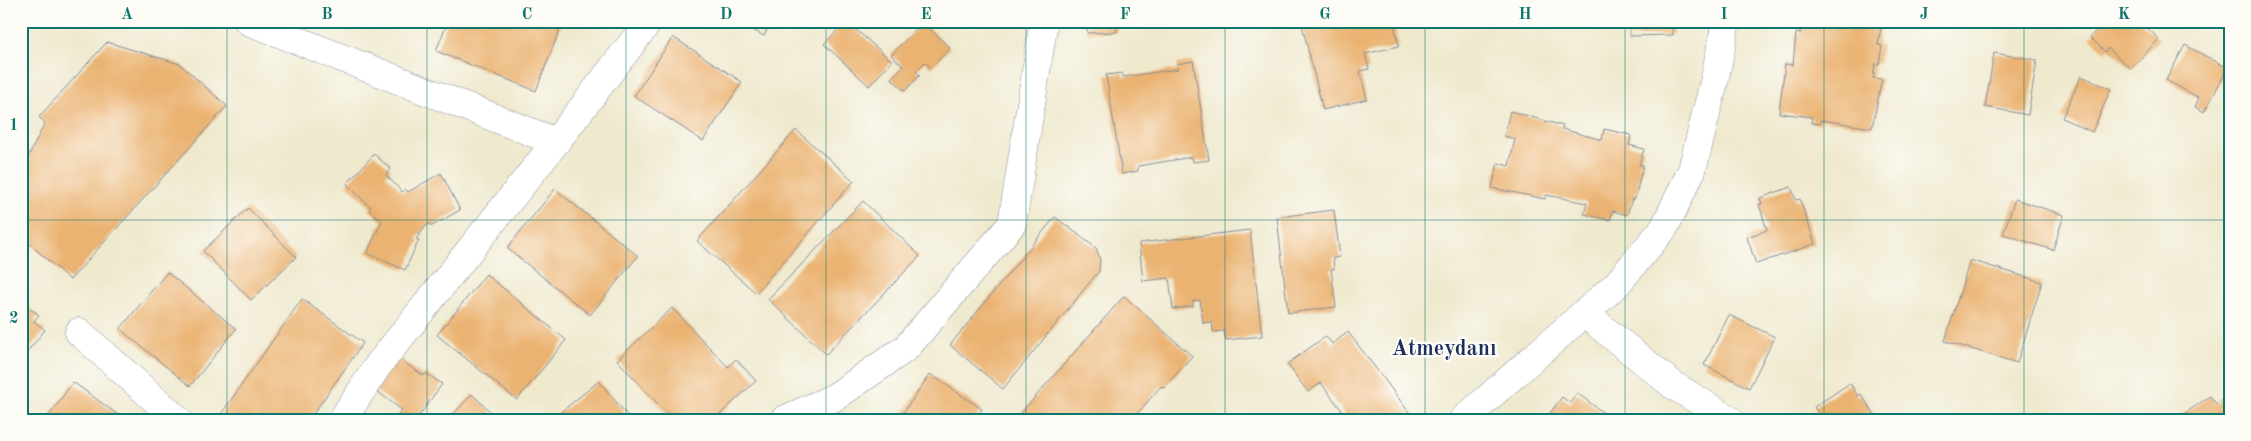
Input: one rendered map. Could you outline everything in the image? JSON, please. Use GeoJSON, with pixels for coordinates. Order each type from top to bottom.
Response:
{"type":"FeatureCollection","features":[{"type":"Feature","properties":{"kind":"street"},"geometry":{"type":"LineString","coordinates":[[248,21],[556,142]]}},
{"type":"Feature","properties":{"kind":"street"},"geometry":{"type":"LineString","coordinates":[[342,420],[379,364],[556,142],[649,21]]}},
{"type":"Feature","properties":{"kind":"street"},"geometry":{"type":"LineString","coordinates":[[784,420],[835,408],[906,348],[1012,224],[1044,21]]}},
{"type":"Feature","properties":{"kind":"street"},"geometry":{"type":"LineString","coordinates":[[1463,420],[1616,285],[1664,228],[1692,170],[1715,78],[1726,21]]}},
{"type":"Feature","properties":{"kind":"street"},"geometry":{"type":"LineString","coordinates":[[1584,313],[1673,385],[1730,420]]}},
{"type":"Feature","properties":{"kind":"street"},"geometry":{"type":"LineString","coordinates":[[80,332],[178,420]]}},
{"type":"Feature","properties":{"kind":"building"},"geometry":{"type":"Polygon","coordinates":[[[448,21],[563,21],[536,91],[436,51],[448,21]]]}},
{"type":"Feature","properties":{"kind":"building"},"geometry":{"type":"Polygon","coordinates":[[[735,21],[771,21],[764,36],[735,21]]]}},
{"type":"Feature","properties":{"kind":"building"},"geometry":{"type":"Polygon","coordinates":[[[846,21],[892,61],[869,86],[824,44],[846,21]]]}},
{"type":"Feature","properties":{"kind":"building"},"geometry":{"type":"Polygon","coordinates":[[[1087,21],[1117,21],[1117,32],[1087,33],[1087,21]]]}},
{"type":"Feature","properties":{"kind":"building"},"geometry":{"type":"Polygon","coordinates":[[[1316,21],[1393,21],[1399,46],[1365,54],[1369,69],[1360,71],[1367,99],[1323,110],[1302,25],[1316,21]]]}},
{"type":"Feature","properties":{"kind":"building"},"geometry":{"type":"Polygon","coordinates":[[[1539,21],[1672,21],[1673,35],[1630,36],[1630,23],[1539,28],[1539,21]]]}},
{"type":"Feature","properties":{"kind":"building"},"geometry":{"type":"Polygon","coordinates":[[[1802,21],[1882,21],[1878,45],[1882,46],[1879,64],[1875,64],[1873,78],[1882,79],[1872,128],[1821,120],[1820,124],[1811,123],[1812,117],[1779,113],[1785,64],[1793,65],[1796,33],[1800,34],[1802,21]]]}},
{"type":"Feature","properties":{"kind":"building"},"geometry":{"type":"Polygon","coordinates":[[[2105,21],[2140,21],[2159,39],[2131,69],[2108,48],[2105,52],[2090,37],[2105,21]]]}},
{"type":"Feature","properties":{"kind":"building"},"geometry":{"type":"Polygon","coordinates":[[[923,22],[950,48],[931,68],[925,62],[916,71],[920,75],[905,91],[891,78],[903,66],[891,55],[923,22]]]}},
{"type":"Feature","properties":{"kind":"building"},"geometry":{"type":"Polygon","coordinates":[[[673,37],[742,82],[703,141],[634,96],[673,37]]]}},
{"type":"Feature","properties":{"kind":"building"},"geometry":{"type":"Polygon","coordinates":[[[107,42],[180,64],[227,106],[70,280],[21,236],[21,171],[45,123],[39,117],[107,42]]]}},
{"type":"Feature","properties":{"kind":"building"},"geometry":{"type":"Polygon","coordinates":[[[2185,45],[2228,68],[2204,112],[2195,107],[2199,98],[2166,80],[2185,45]]]}},
{"type":"Feature","properties":{"kind":"building"},"geometry":{"type":"Polygon","coordinates":[[[1994,53],[2037,60],[2028,115],[1985,107],[1994,53]]]}},
{"type":"Feature","properties":{"kind":"building"},"geometry":{"type":"Polygon","coordinates":[[[1193,61],[1209,160],[1193,162],[1192,157],[1138,166],[1138,171],[1122,174],[1106,75],[1122,73],[1123,77],[1178,69],[1177,64],[1193,61]]]}},
{"type":"Feature","properties":{"kind":"building"},"geometry":{"type":"Polygon","coordinates":[[[2081,76],[2111,89],[2092,132],[2062,118],[2081,76]]]}},
{"type":"Feature","properties":{"kind":"building"},"geometry":{"type":"Polygon","coordinates":[[[1510,111],[1563,126],[1562,129],[1602,140],[1604,129],[1631,135],[1629,145],[1644,149],[1639,165],[1643,165],[1635,199],[1632,199],[1627,215],[1613,211],[1610,220],[1584,214],[1587,203],[1546,195],[1545,199],[1492,188],[1498,163],[1509,166],[1515,139],[1504,136],[1510,111]]]}},
{"type":"Feature","properties":{"kind":"building"},"geometry":{"type":"Polygon","coordinates":[[[796,130],[854,181],[756,293],[697,241],[796,130]]]}},
{"type":"Feature","properties":{"kind":"building"},"geometry":{"type":"Polygon","coordinates":[[[374,154],[391,169],[386,175],[402,192],[405,189],[408,192],[441,173],[460,210],[432,226],[430,224],[427,225],[416,239],[419,240],[405,270],[367,253],[382,221],[369,210],[371,208],[347,184],[374,154]]]}},
{"type":"Feature","properties":{"kind":"building"},"geometry":{"type":"Polygon","coordinates":[[[1791,187],[1796,200],[1800,199],[1815,244],[1756,264],[1747,237],[1767,230],[1759,204],[1762,204],[1760,198],[1791,187]]]}},
{"type":"Feature","properties":{"kind":"building"},"geometry":{"type":"Polygon","coordinates":[[[555,189],[638,256],[590,315],[507,248],[555,189]]]}},
{"type":"Feature","properties":{"kind":"building"},"geometry":{"type":"Polygon","coordinates":[[[2015,199],[2064,215],[2053,250],[2003,234],[2015,199]]]}},
{"type":"Feature","properties":{"kind":"building"},"geometry":{"type":"Polygon","coordinates":[[[863,201],[920,256],[826,354],[768,299],[863,201]]]}},
{"type":"Feature","properties":{"kind":"building"},"geometry":{"type":"Polygon","coordinates":[[[248,208],[296,257],[251,300],[203,251],[248,208]]]}},
{"type":"Feature","properties":{"kind":"building"},"geometry":{"type":"Polygon","coordinates":[[[1334,210],[1340,257],[1333,258],[1334,269],[1331,269],[1336,307],[1288,313],[1277,217],[1334,210]]]}},
{"type":"Feature","properties":{"kind":"building"},"geometry":{"type":"Polygon","coordinates":[[[1055,217],[1096,248],[1100,259],[1099,271],[1003,389],[950,345],[1055,217]]]}},
{"type":"Feature","properties":{"kind":"building"},"geometry":{"type":"Polygon","coordinates":[[[1250,230],[1262,336],[1226,340],[1224,331],[1213,332],[1212,322],[1203,323],[1200,300],[1193,301],[1193,306],[1173,309],[1169,278],[1143,281],[1139,243],[1250,230]]]}},
{"type":"Feature","properties":{"kind":"building"},"geometry":{"type":"Polygon","coordinates":[[[1970,260],[2042,282],[2017,363],[1945,341],[1970,260]]]}},
{"type":"Feature","properties":{"kind":"building"},"geometry":{"type":"Polygon","coordinates":[[[167,272],[236,329],[190,386],[120,329],[167,272]]]}},
{"type":"Feature","properties":{"kind":"building"},"geometry":{"type":"Polygon","coordinates":[[[486,274],[566,340],[517,400],[437,335],[486,274]]]}},
{"type":"Feature","properties":{"kind":"building"},"geometry":{"type":"Polygon","coordinates":[[[1124,296],[1192,356],[1164,388],[1161,386],[1137,414],[1112,420],[1015,420],[1124,296]]]}},
{"type":"Feature","properties":{"kind":"building"},"geometry":{"type":"Polygon","coordinates":[[[302,299],[363,343],[309,420],[229,420],[221,414],[302,299]]]}},
{"type":"Feature","properties":{"kind":"building"},"geometry":{"type":"Polygon","coordinates":[[[21,302],[39,315],[34,321],[45,330],[21,359],[21,302]]]}},
{"type":"Feature","properties":{"kind":"building"},"geometry":{"type":"Polygon","coordinates":[[[672,308],[728,367],[736,359],[756,381],[715,419],[713,417],[711,420],[673,420],[617,360],[672,308]]]}},
{"type":"Feature","properties":{"kind":"building"},"geometry":{"type":"Polygon","coordinates":[[[1729,315],[1775,337],[1749,388],[1704,365],[1729,315]]]}},
{"type":"Feature","properties":{"kind":"building"},"geometry":{"type":"Polygon","coordinates":[[[1348,332],[1415,420],[1349,420],[1321,383],[1308,392],[1287,364],[1326,336],[1332,344],[1348,332]]]}},
{"type":"Feature","properties":{"kind":"building"},"geometry":{"type":"Polygon","coordinates":[[[398,358],[424,376],[426,373],[442,384],[416,420],[404,420],[398,415],[402,410],[374,389],[398,358]]]}},
{"type":"Feature","properties":{"kind":"building"},"geometry":{"type":"Polygon","coordinates":[[[930,374],[982,409],[975,420],[898,420],[930,374]]]}},
{"type":"Feature","properties":{"kind":"building"},"geometry":{"type":"Polygon","coordinates":[[[599,381],[631,420],[551,420],[599,381]]]}},
{"type":"Feature","properties":{"kind":"building"},"geometry":{"type":"Polygon","coordinates":[[[73,382],[125,420],[46,420],[73,382]]]}},
{"type":"Feature","properties":{"kind":"building"},"geometry":{"type":"Polygon","coordinates":[[[1850,383],[1858,396],[1861,394],[1878,420],[1823,420],[1814,407],[1850,383]]]}},
{"type":"Feature","properties":{"kind":"building"},"geometry":{"type":"Polygon","coordinates":[[[1577,393],[1612,420],[1545,420],[1562,397],[1570,403],[1577,393]]]}},
{"type":"Feature","properties":{"kind":"building"},"geometry":{"type":"Polygon","coordinates":[[[472,394],[499,420],[448,420],[472,394]]]}},
{"type":"Feature","properties":{"kind":"building"},"geometry":{"type":"Polygon","coordinates":[[[2230,394],[2230,420],[2184,420],[2181,416],[2210,396],[2216,404],[2230,394]]]}},
{"type":"Feature","properties":{"kind":"district","name":"Atmeydanı"},"geometry":{"type":"Point","coordinates":[1444,347]}}]}
